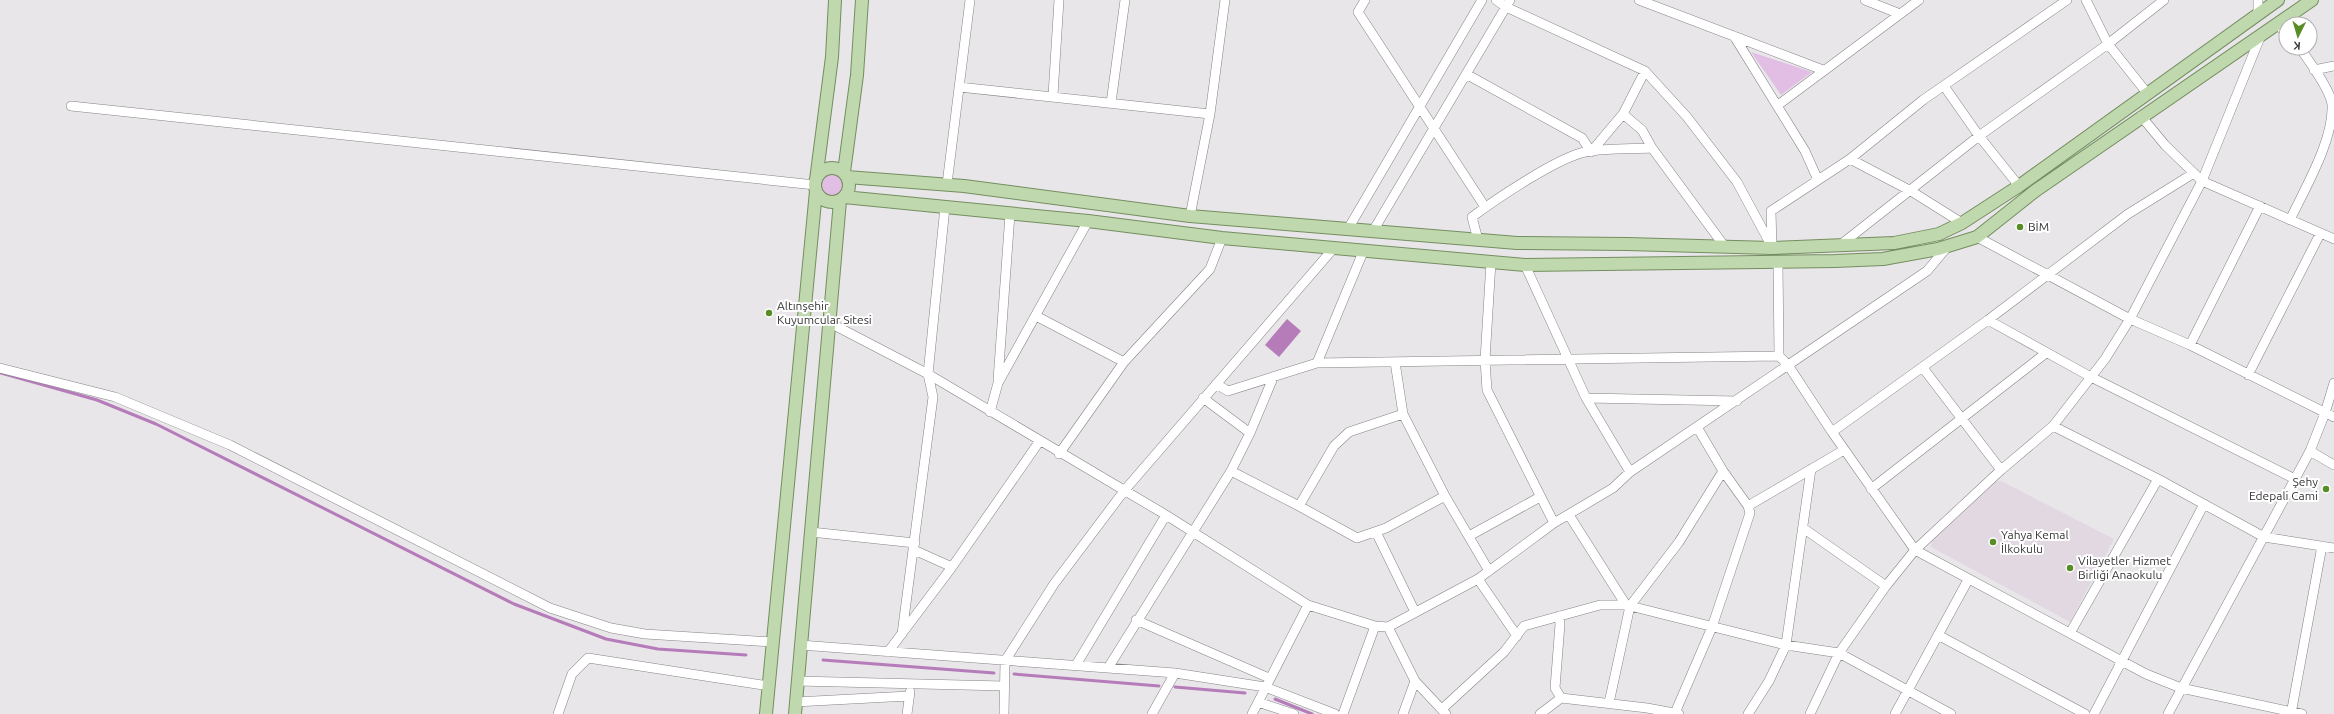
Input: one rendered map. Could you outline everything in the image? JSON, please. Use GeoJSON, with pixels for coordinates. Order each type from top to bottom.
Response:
{"type":"FeatureCollection","features":[{"type":"Feature","properties":{"kind":"main road"},"geometry":{"type":"LineString","coordinates":[[766,714],[816,185],[832,57],[835,0]]}},
{"type":"Feature","properties":{"kind":"main road"},"geometry":{"type":"LineString","coordinates":[[795,708],[838,222],[842,199],[849,188],[846,174],[846,156],[857,75],[862,0]]}},
{"type":"Feature","properties":{"kind":"main road"},"geometry":{"type":"LineString","coordinates":[[816,185],[823,171],[828,168],[839,169],[846,174],[865,178],[947,184],[1190,216],[1517,243],[1772,248],[1838,247],[1894,243],[1939,234],[1962,224],[2019,186],[2147,93],[2258,16],[2278,0]]}},
{"type":"Feature","properties":{"kind":"main road"},"geometry":{"type":"LineString","coordinates":[[2295,16],[2312,0]]}},
{"type":"Feature","properties":{"kind":"main road"},"geometry":{"type":"LineString","coordinates":[[816,185],[823,199],[828,202],[842,199],[862,199],[1088,221],[1222,238],[1363,252],[1525,265],[1778,262],[1883,259],[1938,249],[1949,244],[1977,237],[2005,213],[2141,116],[2262,33],[2278,30]]}},
{"type":"Feature","properties":{"kind":"main road"},"geometry":{"type":"LineString","coordinates":[[846,156],[855,173],[865,178]]}},
{"type":"Feature","properties":{"kind":"main road"},"geometry":{"type":"LineString","coordinates":[[838,222],[843,210],[862,199]]}},
{"type":"Feature","properties":{"kind":"street"},"geometry":{"type":"LineString","coordinates":[[947,184],[970,0]]}},
{"type":"Feature","properties":{"kind":"street"},"geometry":{"type":"LineString","coordinates":[[1053,96],[1059,0]]}},
{"type":"Feature","properties":{"kind":"street"},"geometry":{"type":"LineString","coordinates":[[1111,103],[1125,0]]}},
{"type":"Feature","properties":{"kind":"street"},"geometry":{"type":"LineString","coordinates":[[1190,216],[1210,114],[1225,0]]}},
{"type":"Feature","properties":{"kind":"street"},"geometry":{"type":"LineString","coordinates":[[1365,0],[1358,12],[1485,207]]}},
{"type":"Feature","properties":{"kind":"street"},"geometry":{"type":"LineString","coordinates":[[1348,229],[1482,0]]}},
{"type":"Feature","properties":{"kind":"street"},"geometry":{"type":"LineString","coordinates":[[1496,0],[1508,3],[1645,71],[1687,117],[1737,182],[1772,248]]}},
{"type":"Feature","properties":{"kind":"street"},"geometry":{"type":"LineString","coordinates":[[1639,0],[1734,36],[1757,43],[1823,70]]}},
{"type":"Feature","properties":{"kind":"street"},"geometry":{"type":"LineString","coordinates":[[1865,0],[1900,14]]}},
{"type":"Feature","properties":{"kind":"street"},"geometry":{"type":"LineString","coordinates":[[1778,105],[1919,0]]}},
{"type":"Feature","properties":{"kind":"street"},"geometry":{"type":"LineString","coordinates":[[1772,248],[1771,211],[1850,159],[1944,86],[2067,0]]}},
{"type":"Feature","properties":{"kind":"street"},"geometry":{"type":"LineString","coordinates":[[2086,0],[2108,44],[2147,93]]}},
{"type":"Feature","properties":{"kind":"street"},"geometry":{"type":"LineString","coordinates":[[1838,247],[1979,136],[2108,44],[2164,0]]}},
{"type":"Feature","properties":{"kind":"street"},"geometry":{"type":"LineString","coordinates":[[2258,0],[2258,16]]}},
{"type":"Feature","properties":{"kind":"street"},"geometry":{"type":"LineString","coordinates":[[1373,231],[1508,3]]}},
{"type":"Feature","properties":{"kind":"street"},"geometry":{"type":"LineString","coordinates":[[1810,714],[1840,653],[1886,586],[1915,550],[2001,470],[2053,426],[2092,377],[2130,319],[2202,181],[2235,94],[2262,33]]}},
{"type":"Feature","properties":{"kind":"street"},"geometry":{"type":"LineString","coordinates":[[1734,36],[1805,151],[1818,180]]}},
{"type":"Feature","properties":{"kind":"street"},"geometry":{"type":"LineString","coordinates":[[2290,220],[2326,138],[2332,104],[2327,90],[2305,56]]}},
{"type":"Feature","properties":{"kind":"street"},"geometry":{"type":"LineString","coordinates":[[2314,70],[2334,66]]}},
{"type":"Feature","properties":{"kind":"street"},"geometry":{"type":"LineString","coordinates":[[1591,152],[1623,114],[1645,71]]}},
{"type":"Feature","properties":{"kind":"street"},"geometry":{"type":"LineString","coordinates":[[1466,74],[1582,138],[1591,152]]}},
{"type":"Feature","properties":{"kind":"street"},"geometry":{"type":"LineString","coordinates":[[1944,86],[1979,136],[2019,186]]}},
{"type":"Feature","properties":{"kind":"street"},"geometry":{"type":"LineString","coordinates":[[959,87],[1210,114]]}},
{"type":"Feature","properties":{"kind":"street"},"geometry":{"type":"LineString","coordinates":[[71,106],[816,185]]}},
{"type":"Feature","properties":{"kind":"street"},"geometry":{"type":"LineString","coordinates":[[1623,114],[1642,130],[1652,148],[1725,247]]}},
{"type":"Feature","properties":{"kind":"street"},"geometry":{"type":"LineString","coordinates":[[2141,116],[2165,145],[2202,181],[2334,239]]}},
{"type":"Feature","properties":{"kind":"street"},"geometry":{"type":"LineString","coordinates":[[2326,138],[2334,147]]}},
{"type":"Feature","properties":{"kind":"street"},"geometry":{"type":"LineString","coordinates":[[1478,240],[1472,217],[1485,207],[1573,155],[1591,152],[1652,148]]}},
{"type":"Feature","properties":{"kind":"street"},"geometry":{"type":"LineString","coordinates":[[1850,159],[1911,191],[1962,224]]}},
{"type":"Feature","properties":{"kind":"street"},"geometry":{"type":"LineString","coordinates":[[1832,432],[1923,368],[2128,214],[2194,173]]}},
{"type":"Feature","properties":{"kind":"street"},"geometry":{"type":"LineString","coordinates":[[2190,345],[2260,206]]}},
{"type":"Feature","properties":{"kind":"street"},"geometry":{"type":"LineString","coordinates":[[902,634],[933,397],[928,374],[945,207]]}},
{"type":"Feature","properties":{"kind":"street"},"geometry":{"type":"LineString","coordinates":[[990,412],[998,383],[1010,214]]}},
{"type":"Feature","properties":{"kind":"street"},"geometry":{"type":"LineString","coordinates":[[998,383],[1088,221]]}},
{"type":"Feature","properties":{"kind":"street"},"geometry":{"type":"LineString","coordinates":[[2248,375],[2320,234]]}},
{"type":"Feature","properties":{"kind":"street"},"geometry":{"type":"LineString","coordinates":[[1977,237],[2130,319],[2190,345],[2334,417]]}},
{"type":"Feature","properties":{"kind":"street"},"geometry":{"type":"LineString","coordinates":[[1060,454],[1124,362],[1210,269],[1222,238]]}},
{"type":"Feature","properties":{"kind":"street"},"geometry":{"type":"LineString","coordinates":[[830,322],[928,374],[1039,442],[1166,515],[1308,605],[1375,626],[1388,627],[1478,579],[1554,523],[1613,488],[1630,472],[1737,401],[1926,271],[1949,244]]}},
{"type":"Feature","properties":{"kind":"street"},"geometry":{"type":"LineString","coordinates":[[1004,714],[1005,661],[1054,584],[1124,492],[1203,398],[1334,249]]}},
{"type":"Feature","properties":{"kind":"street"},"geometry":{"type":"LineString","coordinates":[[1317,363],[1363,252]]}},
{"type":"Feature","properties":{"kind":"street"},"geometry":{"type":"LineString","coordinates":[[1490,262],[1485,360],[1487,390],[1554,523]]}},
{"type":"Feature","properties":{"kind":"street"},"geometry":{"type":"LineString","coordinates":[[1778,262],[1779,356],[1788,365],[1844,450],[1915,550],[1968,580],[2146,674],[2181,688],[2291,713],[2302,714]]}},
{"type":"Feature","properties":{"kind":"street"},"geometry":{"type":"LineString","coordinates":[[1525,265],[1586,398],[1630,472]]}},
{"type":"Feature","properties":{"kind":"street"},"geometry":{"type":"LineString","coordinates":[[1036,316],[1124,362]]}},
{"type":"Feature","properties":{"kind":"street"},"geometry":{"type":"LineString","coordinates":[[1988,320],[2092,377],[2293,478]]}},
{"type":"Feature","properties":{"kind":"street"},"geometry":{"type":"LineString","coordinates":[[1871,489],[2046,353]]}},
{"type":"Feature","properties":{"kind":"street"},"geometry":{"type":"LineString","coordinates":[[1216,384],[1228,391],[1317,363],[1779,356]]}},
{"type":"Feature","properties":{"kind":"street"},"geometry":{"type":"LineString","coordinates":[[1395,362],[1403,414],[1445,496],[1489,571]]}},
{"type":"Feature","properties":{"kind":"street"},"geometry":{"type":"LineString","coordinates":[[0,368],[115,397],[230,445],[550,608],[611,628],[645,634],[773,642]]}},
{"type":"Feature","properties":{"kind":"street"},"geometry":{"type":"LineString","coordinates":[[1923,368],[2001,470]]}},
{"type":"Feature","properties":{"kind":"street"},"geometry":{"type":"LineString","coordinates":[[1108,668],[1136,620],[1231,471],[1250,433],[1273,378]]}},
{"type":"Feature","properties":{"kind":"street"},"geometry":{"type":"LineString","coordinates":[[2168,714],[2264,537],[2293,478],[2310,451],[2325,413],[2334,383]]}},
{"type":"Feature","properties":{"kind":"street"},"geometry":{"type":"LineString","coordinates":[[1203,398],[1250,433]]}},
{"type":"Feature","properties":{"kind":"street"},"geometry":{"type":"LineString","coordinates":[[1586,398],[1737,401]]}},
{"type":"Feature","properties":{"kind":"street"},"geometry":{"type":"LineString","coordinates":[[1299,506],[1334,446],[1349,432],[1403,414]]}},
{"type":"Feature","properties":{"kind":"street"},"geometry":{"type":"LineString","coordinates":[[2053,426],[2158,479],[2264,537],[2334,548]]}},
{"type":"Feature","properties":{"kind":"street"},"geometry":{"type":"LineString","coordinates":[[1540,714],[1561,698],[1609,703],[1647,711],[1677,713],[1712,627],[1750,514],[1748,506],[1723,471],[1697,427]]}},
{"type":"Feature","properties":{"kind":"street"},"geometry":{"type":"LineString","coordinates":[[888,652],[952,567],[1039,442]]}},
{"type":"Feature","properties":{"kind":"street"},"geometry":{"type":"LineString","coordinates":[[1748,506],[1844,450]]}},
{"type":"Feature","properties":{"kind":"street"},"geometry":{"type":"LineString","coordinates":[[2310,451],[2334,465]]}},
{"type":"Feature","properties":{"kind":"street"},"geometry":{"type":"LineString","coordinates":[[1748,714],[1769,681],[1786,645],[1811,469]]}},
{"type":"Feature","properties":{"kind":"street"},"geometry":{"type":"LineString","coordinates":[[1231,471],[1358,538],[1376,532],[1445,496]]}},
{"type":"Feature","properties":{"kind":"street"},"geometry":{"type":"LineString","coordinates":[[1609,703],[1628,606],[1679,542],[1723,471]]}},
{"type":"Feature","properties":{"kind":"street"},"geometry":{"type":"LineString","coordinates":[[2070,633],[2158,479]]}},
{"type":"Feature","properties":{"kind":"street"},"geometry":{"type":"LineString","coordinates":[[1469,536],[1540,497]]}},
{"type":"Feature","properties":{"kind":"street"},"geometry":{"type":"LineString","coordinates":[[2094,714],[2204,504]]}},
{"type":"Feature","properties":{"kind":"street"},"geometry":{"type":"LineString","coordinates":[[1076,665],[1166,515]]}},
{"type":"Feature","properties":{"kind":"street"},"geometry":{"type":"LineString","coordinates":[[1569,515],[1628,606]]}},
{"type":"Feature","properties":{"kind":"street"},"geometry":{"type":"LineString","coordinates":[[1803,528],[1886,586]]}},
{"type":"Feature","properties":{"kind":"street"},"geometry":{"type":"LineString","coordinates":[[811,532],[914,546],[952,567]]}},
{"type":"Feature","properties":{"kind":"street"},"geometry":{"type":"LineString","coordinates":[[1376,532],[1415,612]]}},
{"type":"Feature","properties":{"kind":"street"},"geometry":{"type":"LineString","coordinates":[[2291,713],[2322,546]]}},
{"type":"Feature","properties":{"kind":"street"},"geometry":{"type":"LineString","coordinates":[[1478,579],[1518,636]]}},
{"type":"Feature","properties":{"kind":"street"},"geometry":{"type":"LineString","coordinates":[[1895,714],[1968,580]]}},
{"type":"Feature","properties":{"kind":"street"},"geometry":{"type":"LineString","coordinates":[[1252,714],[1269,678],[1308,605]]}},
{"type":"Feature","properties":{"kind":"street"},"geometry":{"type":"LineString","coordinates":[[1388,627],[1415,681],[1444,711],[1504,652],[1518,636],[1524,626],[1600,605],[1628,606],[1786,645],[1840,653],[1951,714]]}},
{"type":"Feature","properties":{"kind":"street"},"geometry":{"type":"LineString","coordinates":[[1559,616],[1560,624],[1555,688],[1561,698]]}},
{"type":"Feature","properties":{"kind":"street"},"geometry":{"type":"LineString","coordinates":[[1136,620],[1269,678]]}},
{"type":"Feature","properties":{"kind":"street"},"geometry":{"type":"LineString","coordinates":[[1343,714],[1375,626]]}},
{"type":"Feature","properties":{"kind":"street"},"geometry":{"type":"LineString","coordinates":[[1938,635],[2085,714]]}},
{"type":"Feature","properties":{"kind":"street"},"geometry":{"type":"LineString","coordinates":[[800,645],[1175,673],[1265,687],[1335,714]]}},
{"type":"Feature","properties":{"kind":"street"},"geometry":{"type":"LineString","coordinates":[[558,714],[572,674],[588,658],[769,686]]}},
{"type":"Feature","properties":{"kind":"street"},"geometry":{"type":"LineString","coordinates":[[1152,714],[1175,673]]}},
{"type":"Feature","properties":{"kind":"street"},"geometry":{"type":"LineString","coordinates":[[797,681],[1004,686]]}},
{"type":"Feature","properties":{"kind":"street"},"geometry":{"type":"LineString","coordinates":[[1403,714],[1415,681]]}},
{"type":"Feature","properties":{"kind":"street"},"geometry":{"type":"LineString","coordinates":[[907,714],[910,684]]}},
{"type":"Feature","properties":{"kind":"street"},"geometry":{"type":"LineString","coordinates":[[795,708],[909,696]]}},
{"type":"Feature","properties":{"kind":"street"},"geometry":{"type":"LineString","coordinates":[[1258,702],[1294,714]]}},
{"type":"Feature","properties":{"kind":"shaded area"},"geometry":{"type":"Polygon","coordinates":[[[1751,52],[1812,72],[1781,95],[1751,52]]]}},
{"type":"Feature","properties":{"kind":"shaded area"},"geometry":{"type":"Polygon","coordinates":[[[831,173],[840,176],[843,185],[840,194],[831,197],[822,194],[819,185],[822,176],[831,173]]]}},
{"type":"Feature","properties":{"kind":"shaded area"},"geometry":{"type":"Polygon","coordinates":[[[1287,319],[1301,331],[1279,357],[1265,345],[1287,319]]]}},
{"type":"Feature","properties":{"kind":"shaded area","name":"Yahya Kemal İlkokulu"},"geometry":{"type":"Polygon","coordinates":[[[2001,481],[2114,539],[2070,622],[1931,547],[1933,536],[1995,482],[2001,481]]]}},
{"type":"Feature","properties":{"kind":"waterway"},"geometry":{"type":"LineString","coordinates":[[1,373],[97,400],[156,424],[514,604],[606,639],[658,649],[746,655]]}},
{"type":"Feature","properties":{"kind":"waterway"},"geometry":{"type":"LineString","coordinates":[[823,660],[994,673]]}},
{"type":"Feature","properties":{"kind":"waterway"},"geometry":{"type":"LineString","coordinates":[[1014,674],[1159,686]]}},
{"type":"Feature","properties":{"kind":"waterway"},"geometry":{"type":"LineString","coordinates":[[1175,687],[1245,693]]}},
{"type":"Feature","properties":{"kind":"waterway"},"geometry":{"type":"LineString","coordinates":[[1275,699],[1312,714]]}},
{"type":"Feature","properties":{"kind":"place","name":"BİM"},"geometry":{"type":"Point","coordinates":[2020,227]}},
{"type":"Feature","properties":{"kind":"place","name":"Altınşehir Kuyumcular Sitesi"},"geometry":{"type":"Point","coordinates":[769,313]}},
{"type":"Feature","properties":{"kind":"place","name":"Şehy Edepali Cami"},"geometry":{"type":"Point","coordinates":[2326,489]}},
{"type":"Feature","properties":{"kind":"place","name":"Yahya Kemal İlkokulu"},"geometry":{"type":"Point","coordinates":[1993,542]}},
{"type":"Feature","properties":{"kind":"place","name":"Vilayetler Hizmet Birliği Anaokulu"},"geometry":{"type":"Point","coordinates":[2070,568]}}]}
